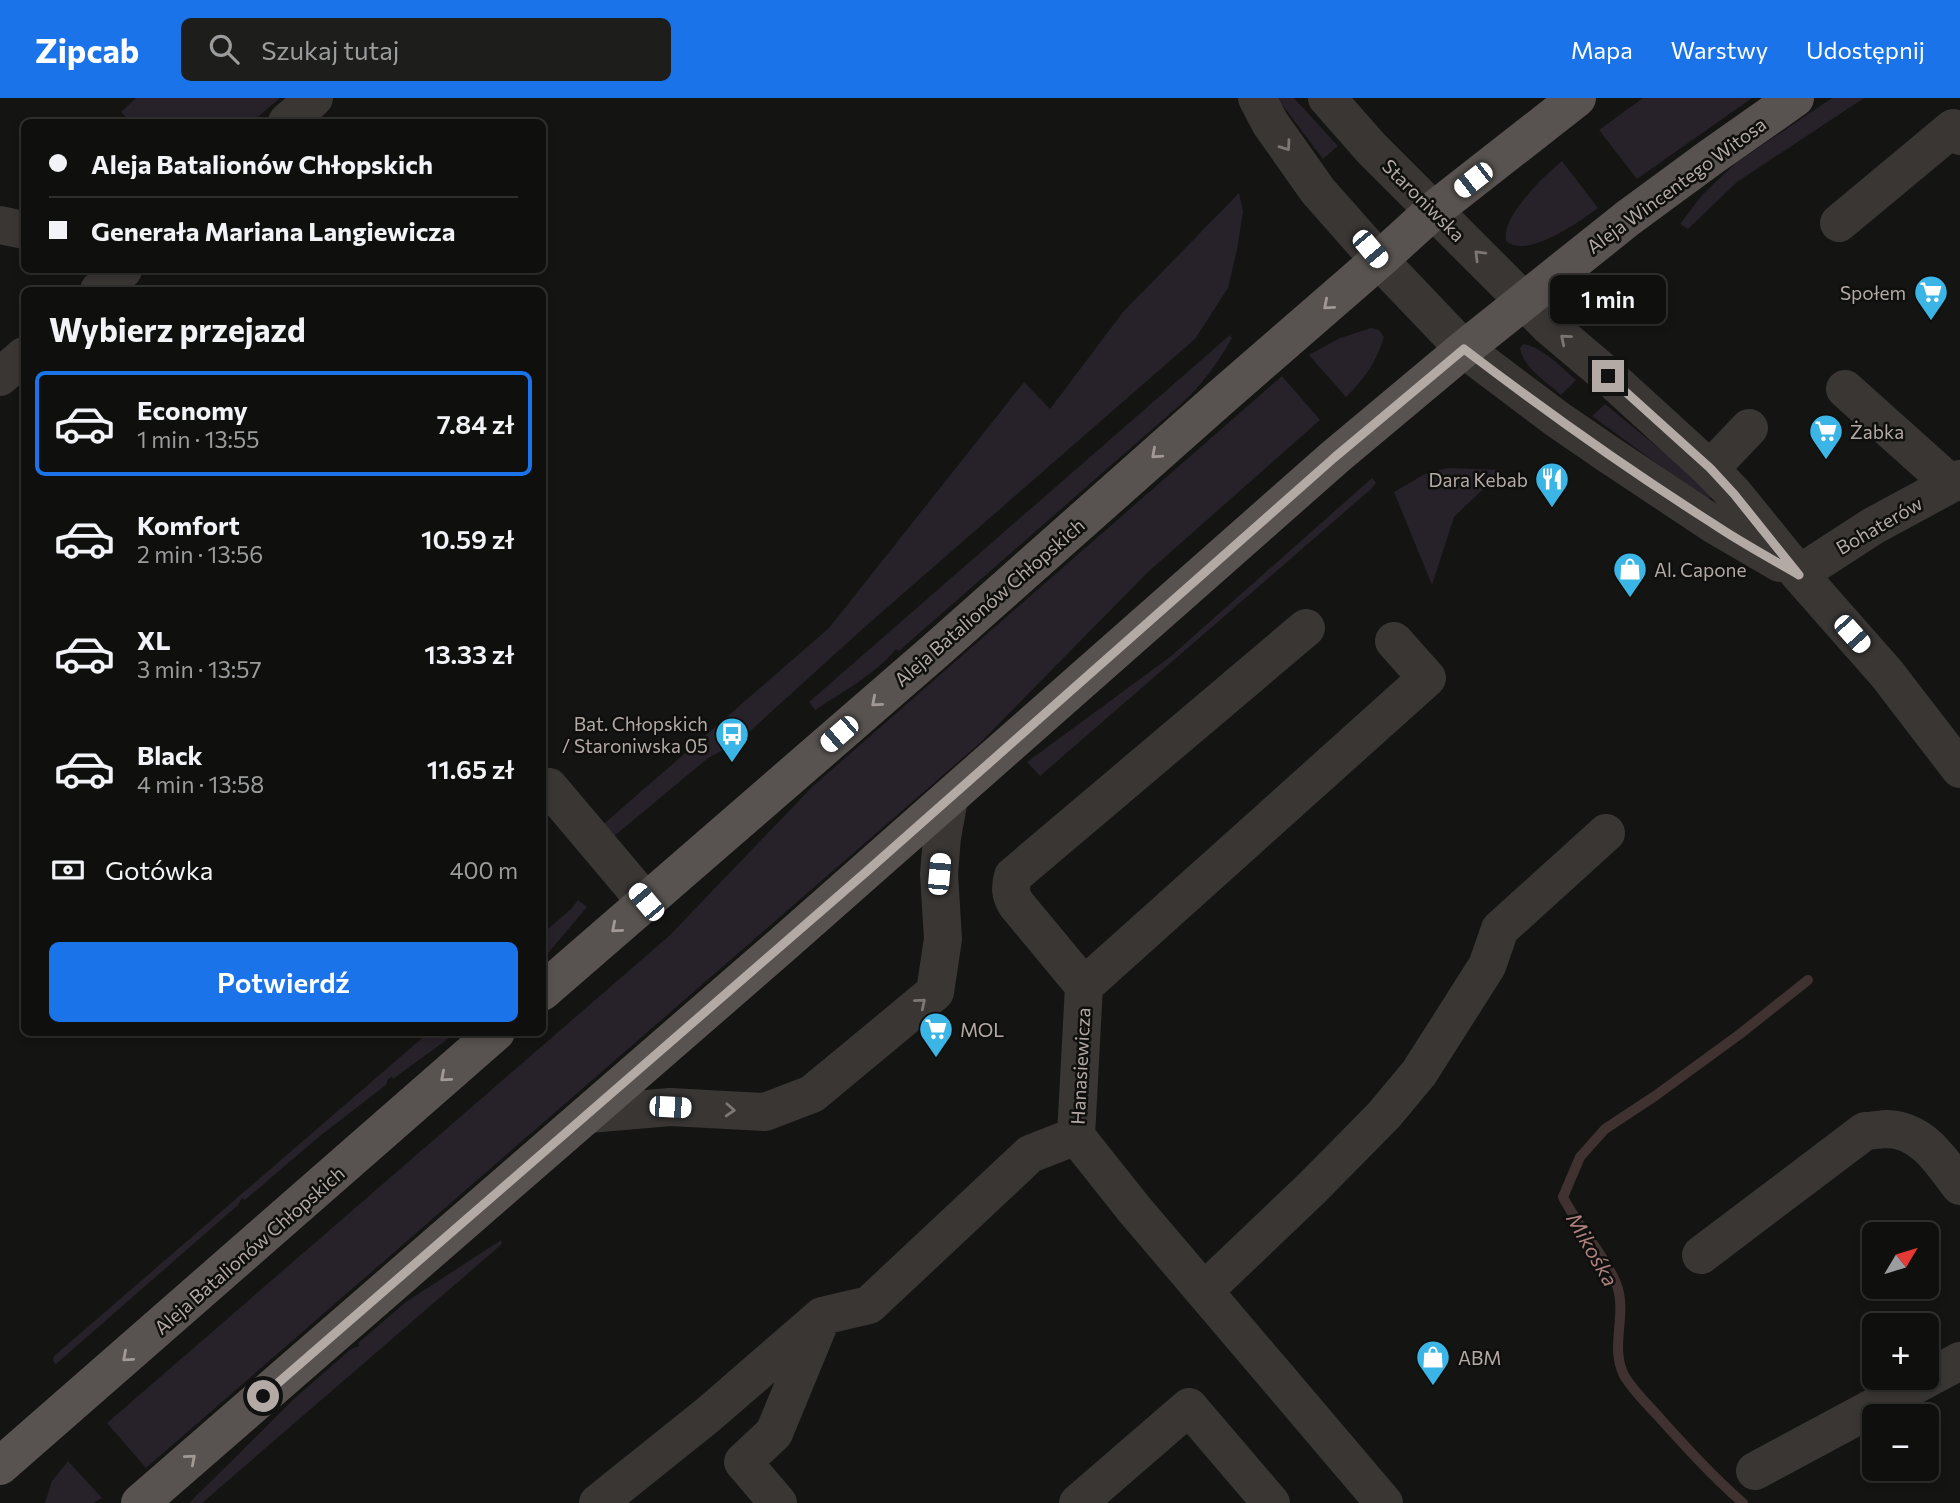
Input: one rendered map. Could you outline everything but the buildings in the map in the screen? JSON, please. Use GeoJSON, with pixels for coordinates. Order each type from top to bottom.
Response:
{"type":"FeatureCollection","features":[{"type":"Feature","properties":{"kind":"main road"},"geometry":{"type":"LineString","coordinates":[[1434,210],[1577,98]]}},
{"type":"Feature","properties":{"kind":"main road","name":"Aleja Wincentego Witosa"},"geometry":{"type":"LineString","coordinates":[[1525,300],[1628,218],[1795,98]]}},
{"type":"Feature","properties":{"kind":"main road","name":"Aleja Batalionów Chłopskich"},"geometry":{"type":"LineString","coordinates":[[546,989],[1434,210]]}},
{"type":"Feature","properties":{"kind":"main road"},"geometry":{"type":"LineString","coordinates":[[139,1503],[589,1114],[1335,457],[1525,300]]}},
{"type":"Feature","properties":{"kind":"main road","name":"Aleja Batalionów Chłopskich"},"geometry":{"type":"LineString","coordinates":[[0,1466],[491,1036]]}},
{"type":"Feature","properties":{"kind":"street"},"geometry":{"type":"LineString","coordinates":[[291,119],[314,98]]}},
{"type":"Feature","properties":{"kind":"street"},"geometry":{"type":"LineString","coordinates":[[1257,98],[1270,123],[1318,191],[1464,349],[1597,447],[1713,524],[1799,575],[1887,674],[1960,769]]}},
{"type":"Feature","properties":{"kind":"street","name":"Staroniwska"},"geometry":{"type":"LineString","coordinates":[[1327,98],[1371,148],[1549,326],[1710,468],[1799,575]]}},
{"type":"Feature","properties":{"kind":"street"},"geometry":{"type":"LineString","coordinates":[[1839,223],[1953,128],[1960,136]]}},
{"type":"Feature","properties":{"kind":"street"},"geometry":{"type":"LineString","coordinates":[[0,225],[21,229]]}},
{"type":"Feature","properties":{"kind":"street"},"geometry":{"type":"LineString","coordinates":[[103,287],[119,273]]}},
{"type":"Feature","properties":{"kind":"street"},"geometry":{"type":"LineString","coordinates":[[0,377],[21,359]]}},
{"type":"Feature","properties":{"kind":"street"},"geometry":{"type":"LineString","coordinates":[[1845,389],[1955,482]]}},
{"type":"Feature","properties":{"kind":"street"},"geometry":{"type":"LineString","coordinates":[[1710,468],[1749,428]]}},
{"type":"Feature","properties":{"kind":"street","name":"Bohaterów"},"geometry":{"type":"LineString","coordinates":[[1799,575],[1873,526],[1955,482]]}},
{"type":"Feature","properties":{"kind":"street"},"geometry":{"type":"LineString","coordinates":[[1084,986],[1016,904],[1010,886],[1013,876],[1306,628]]}},
{"type":"Feature","properties":{"kind":"street","name":"Hanasiewicza"},"geometry":{"type":"LineString","coordinates":[[1384,1503],[1204,1292],[1141,1203],[1076,1136],[1084,986],[1427,678],[1394,641]]}},
{"type":"Feature","properties":{"kind":"street"},"geometry":{"type":"LineString","coordinates":[[549,787],[646,902]]}},
{"type":"Feature","properties":{"kind":"street"},"geometry":{"type":"LineString","coordinates":[[589,1114],[670,1107],[765,1112],[812,1094],[935,992],[943,939],[939,874],[949,799]]}},
{"type":"Feature","properties":{"kind":"street"},"geometry":{"type":"LineString","coordinates":[[1204,1292],[1384,1115],[1419,1073],[1487,966],[1500,929],[1606,833]]}},
{"type":"Feature","properties":{"kind":"street"},"geometry":{"type":"LineString","coordinates":[[1701,1255],[1865,1131],[1889,1129],[1914,1134],[1935,1153],[1960,1186]]}},
{"type":"Feature","properties":{"kind":"street"},"geometry":{"type":"LineString","coordinates":[[598,1503],[709,1414],[822,1316],[869,1305],[1030,1154],[1076,1136]]}},
{"type":"Feature","properties":{"kind":"street"},"geometry":{"type":"LineString","coordinates":[[778,1503],[743,1462],[774,1433],[822,1316]]}},
{"type":"Feature","properties":{"kind":"street"},"geometry":{"type":"LineString","coordinates":[[1755,1471],[1960,1361]]}},
{"type":"Feature","properties":{"kind":"street"},"geometry":{"type":"LineString","coordinates":[[1078,1503],[1189,1407],[1270,1503]]}},
{"type":"Feature","properties":{"kind":"shaded area"},"geometry":{"type":"Polygon","coordinates":[[[136,98],[280,98],[256,119],[127,119],[121,112],[136,98]]]}},
{"type":"Feature","properties":{"kind":"shaded area"},"geometry":{"type":"Polygon","coordinates":[[[1277,98],[1294,98],[1338,146],[1323,159],[1277,98]]]}},
{"type":"Feature","properties":{"kind":"shaded area"},"geometry":{"type":"Polygon","coordinates":[[[1643,98],[1752,98],[1637,179],[1599,130],[1643,98]]]}},
{"type":"Feature","properties":{"kind":"shaded area"},"geometry":{"type":"Polygon","coordinates":[[[1832,98],[1864,98],[1737,182],[1688,229],[1680,224],[1702,195],[1737,162],[1832,98]]]}},
{"type":"Feature","properties":{"kind":"shaded area"},"geometry":{"type":"Polygon","coordinates":[[[1562,161],[1598,208],[1567,229],[1540,242],[1515,246],[1506,241],[1510,220],[1525,197],[1562,161]]]}},
{"type":"Feature","properties":{"kind":"shaded area"},"geometry":{"type":"Polygon","coordinates":[[[1239,193],[1243,211],[1228,288],[1195,339],[867,625],[737,743],[708,758],[613,837],[599,828],[829,628],[1024,382],[1050,409],[1123,312],[1239,193]]]}},
{"type":"Feature","properties":{"kind":"shaded area"},"geometry":{"type":"Polygon","coordinates":[[[1371,328],[1379,330],[1384,337],[1381,346],[1369,370],[1346,397],[1309,355],[1340,338],[1371,328]]]}},
{"type":"Feature","properties":{"kind":"shaded area"},"geometry":{"type":"Polygon","coordinates":[[[1230,335],[1232,338],[1215,365],[1181,404],[899,651],[896,649],[869,674],[815,710],[809,702],[1230,335]]]}},
{"type":"Feature","properties":{"kind":"shaded area"},"geometry":{"type":"Polygon","coordinates":[[[1523,344],[1545,353],[1576,380],[1561,395],[1526,362],[1520,348],[1523,344]]]}},
{"type":"Feature","properties":{"kind":"shaded area"},"geometry":{"type":"Polygon","coordinates":[[[1282,376],[1320,420],[1147,573],[980,743],[146,1468],[107,1423],[669,936],[813,786],[1282,376]]]}},
{"type":"Feature","properties":{"kind":"shaded area"},"geometry":{"type":"Polygon","coordinates":[[[1605,404],[1707,488],[1710,498],[1704,498],[1592,416],[1605,404]]]}},
{"type":"Feature","properties":{"kind":"shaded area"},"geometry":{"type":"Polygon","coordinates":[[[1448,468],[1503,470],[1454,517],[1432,585],[1394,492],[1425,474],[1448,468]]]}},
{"type":"Feature","properties":{"kind":"shaded area"},"geometry":{"type":"Polygon","coordinates":[[[1372,478],[1376,483],[1370,490],[1040,776],[1027,762],[1170,657],[1372,478]]]}},
{"type":"Feature","properties":{"kind":"shaded area"},"geometry":{"type":"Polygon","coordinates":[[[578,900],[587,907],[546,955],[546,930],[578,900]]]}},
{"type":"Feature","properties":{"kind":"shaded area"},"geometry":{"type":"Polygon","coordinates":[[[425,1036],[452,1036],[393,1079],[388,1079],[386,1085],[321,1135],[245,1200],[242,1198],[238,1205],[56,1364],[53,1361],[54,1356],[425,1036]]]}},
{"type":"Feature","properties":{"kind":"shaded area"},"geometry":{"type":"Polygon","coordinates":[[[501,1240],[502,1244],[202,1503],[189,1503],[296,1397],[351,1349],[359,1346],[358,1343],[406,1302],[501,1240]]]}},
{"type":"Feature","properties":{"kind":"shaded area"},"geometry":{"type":"Polygon","coordinates":[[[68,1461],[102,1498],[93,1503],[45,1503],[52,1481],[68,1461]]]}},
{"type":"Feature","properties":{"kind":"waterway","name":"Mikośka"},"geometry":{"type":"LineString","coordinates":[[1743,1503],[1688,1449],[1625,1378],[1619,1362],[1620,1306],[1616,1283],[1563,1197],[1580,1157],[1605,1129],[1740,1034],[1808,980]]}},
{"type":"Feature","properties":{"kind":"place","name":"Społem"},"geometry":{"type":"Point","coordinates":[1931,322]}},
{"type":"Feature","properties":{"kind":"place","name":"Żabka"},"geometry":{"type":"Point","coordinates":[1826,461]}},
{"type":"Feature","properties":{"kind":"place","name":"Dara Kebab"},"geometry":{"type":"Point","coordinates":[1552,509]}},
{"type":"Feature","properties":{"kind":"place","name":"Al. Capone"},"geometry":{"type":"Point","coordinates":[1630,599]}},
{"type":"Feature","properties":{"kind":"place","name":"Bat. Chłopskich / Staroniwska 05"},"geometry":{"type":"Point","coordinates":[732,764]}},
{"type":"Feature","properties":{"kind":"place","name":"MOL"},"geometry":{"type":"Point","coordinates":[936,1059]}},
{"type":"Feature","properties":{"kind":"place","name":"ABM"},"geometry":{"type":"Point","coordinates":[1433,1387]}},
{"type":"Feature","properties":{"kind":"route"},"geometry":{"type":"LineString","coordinates":[[263,1396],[866,872],[1335,457],[1464,349],[1608,454],[1713,524],[1799,575],[1710,468],[1608,376]]}}]}
